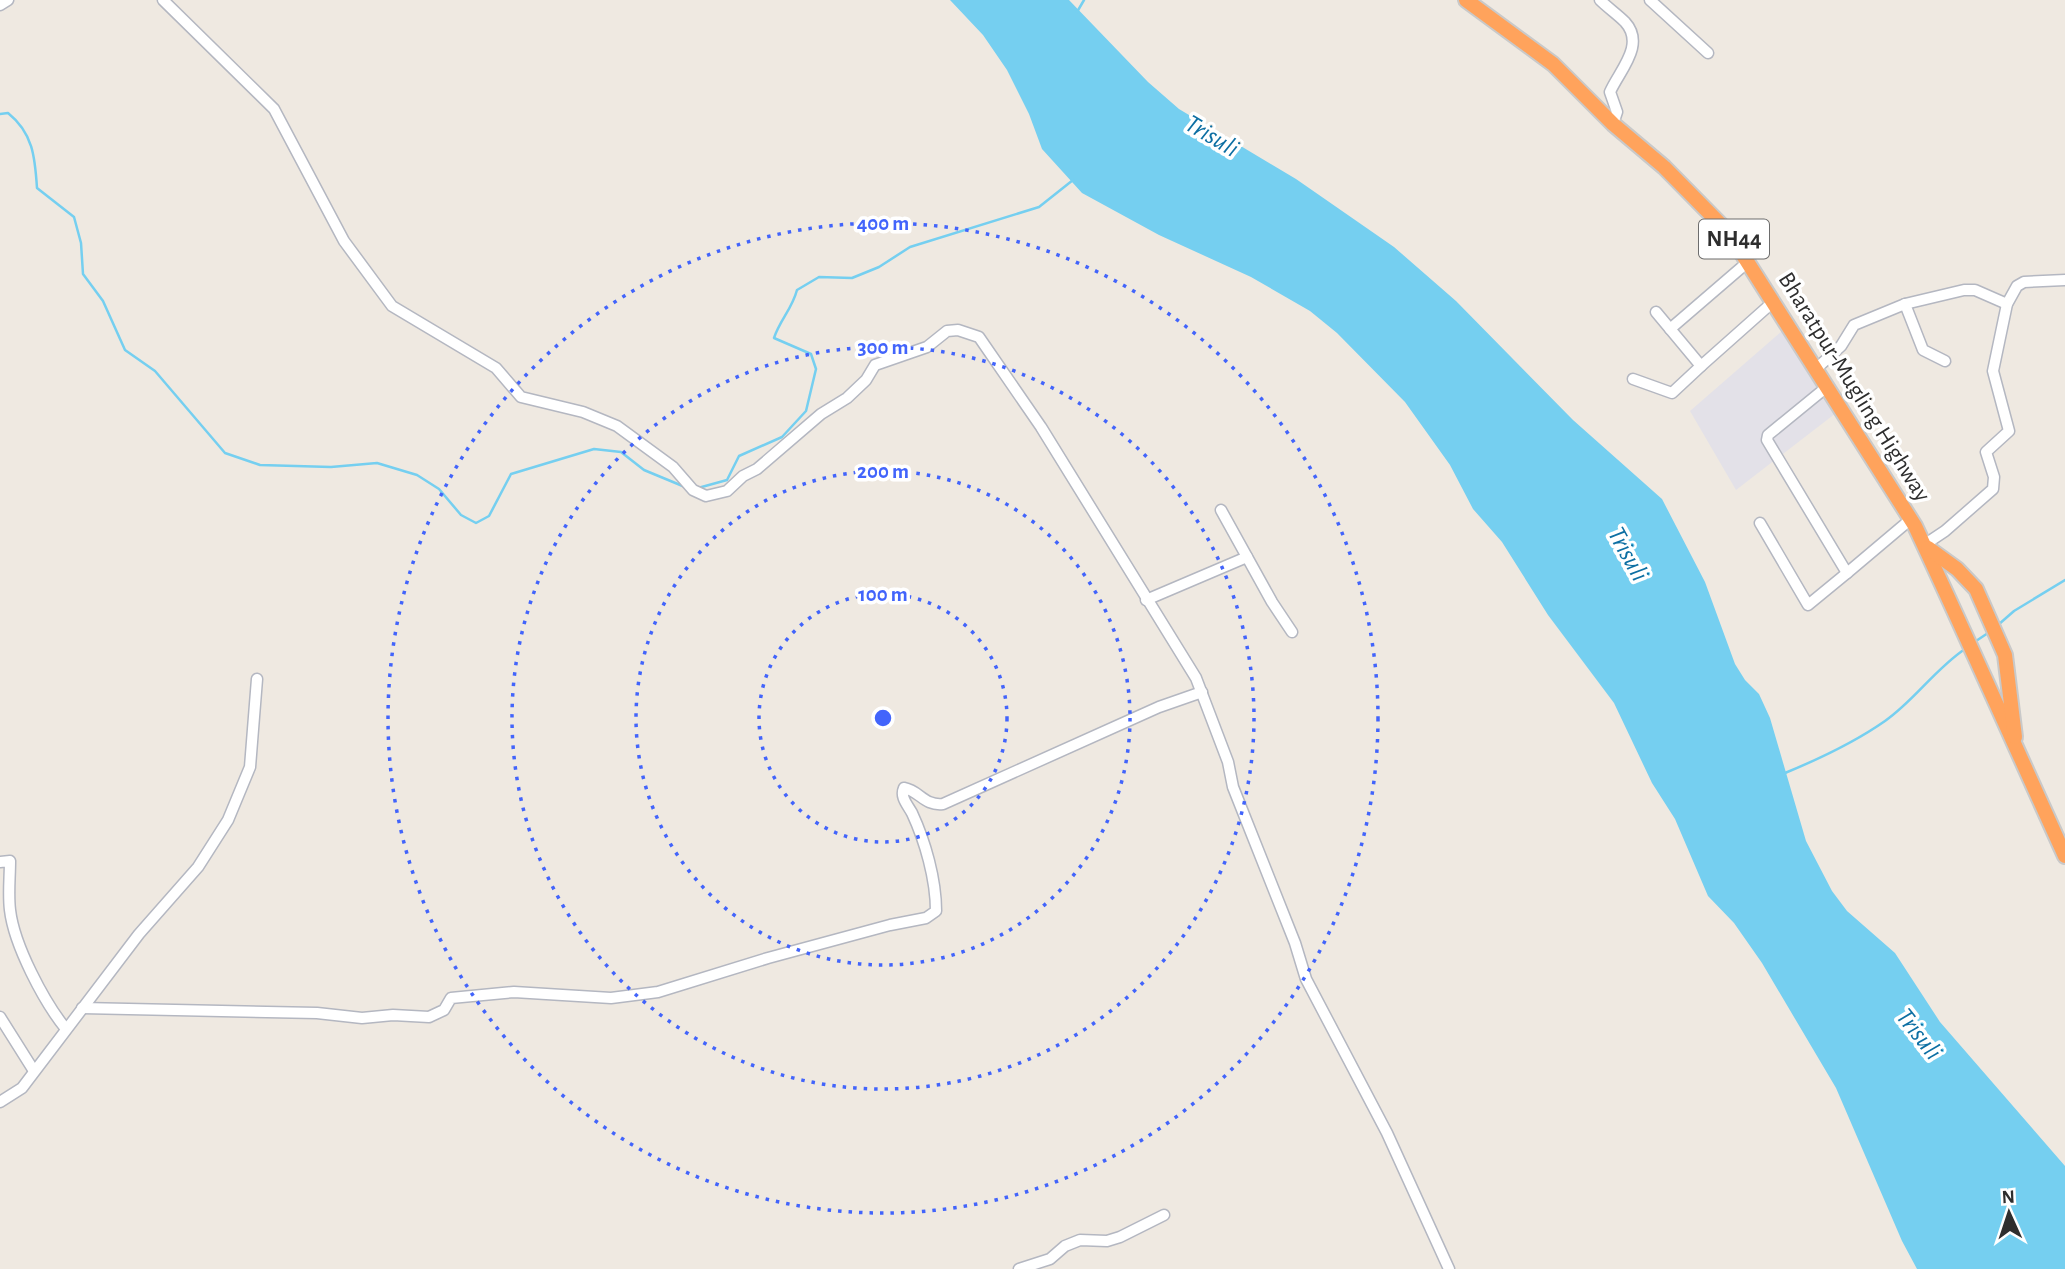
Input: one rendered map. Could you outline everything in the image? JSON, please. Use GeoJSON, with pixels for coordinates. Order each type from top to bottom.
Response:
{"type":"FeatureCollection","features":[{"type":"Feature","properties":{"kind":"highway","name":"Bharatpur-Mugling Highway"},"geometry":{"type":"LineString","coordinates":[[1466,0],[1553,64],[1614,124],[1704,205],[1749,261],[1911,519],[2065,856]]}},
{"type":"Feature","properties":{"kind":"highway","name":"Bharatpur-Mugling Highway"},"geometry":{"type":"LineString","coordinates":[[1924,545],[1957,569],[1976,589],[2005,655],[2016,748]]}},
{"type":"Feature","properties":{"kind":"street"},"geometry":{"type":"LineString","coordinates":[[0,5],[8,0]]}},
{"type":"Feature","properties":{"kind":"street"},"geometry":{"type":"LineString","coordinates":[[163,0],[274,109],[344,241],[392,306],[496,368],[521,397],[583,412],[617,426],[673,467],[693,490],[706,495],[717,495],[757,469],[821,414],[847,398],[866,380],[875,366],[927,347],[947,331],[972,333],[985,344],[1037,420],[1202,692],[1228,762],[1233,787],[1296,943],[1306,979],[1387,1133],[1449,1269]]}},
{"type":"Feature","properties":{"kind":"street"},"geometry":{"type":"LineString","coordinates":[[1600,0],[1627,24],[1633,40],[1628,62],[1611,92],[1617,111],[1614,124]]}},
{"type":"Feature","properties":{"kind":"street"},"geometry":{"type":"LineString","coordinates":[[1650,0],[1707,53]]}},
{"type":"Feature","properties":{"kind":"street"},"geometry":{"type":"LineString","coordinates":[[1670,329],[1749,261]]}},
{"type":"Feature","properties":{"kind":"street"},"geometry":{"type":"LineString","coordinates":[[1924,545],[1954,524],[1993,489],[1994,477],[1986,452],[2009,430],[1993,371],[2007,304],[2017,286],[2024,282],[2065,280]]}},
{"type":"Feature","properties":{"kind":"street"},"geometry":{"type":"LineString","coordinates":[[1817,368],[1840,346],[1854,325],[1905,304],[1964,290],[1975,290],[2007,304]]}},
{"type":"Feature","properties":{"kind":"street"},"geometry":{"type":"LineString","coordinates":[[1633,379],[1672,393],[1773,302]]}},
{"type":"Feature","properties":{"kind":"street"},"geometry":{"type":"LineString","coordinates":[[1905,304],[1923,350],[1945,361]]}},
{"type":"Feature","properties":{"kind":"street"},"geometry":{"type":"LineString","coordinates":[[1656,312],[1701,366]]}},
{"type":"Feature","properties":{"kind":"street"},"geometry":{"type":"LineString","coordinates":[[1828,386],[1768,435],[1767,440],[1847,573]]}},
{"type":"Feature","properties":{"kind":"street"},"geometry":{"type":"LineString","coordinates":[[1221,510],[1292,632]]}},
{"type":"Feature","properties":{"kind":"street"},"geometry":{"type":"LineString","coordinates":[[1760,523],[1808,605],[1911,519]]}},
{"type":"Feature","properties":{"kind":"street"},"geometry":{"type":"LineString","coordinates":[[1146,600],[1247,557]]}},
{"type":"Feature","properties":{"kind":"street"},"geometry":{"type":"LineString","coordinates":[[0,1102],[22,1088],[139,934],[198,867],[228,820],[250,767],[257,679]]}},
{"type":"Feature","properties":{"kind":"street"},"geometry":{"type":"LineString","coordinates":[[82,1008],[317,1013],[362,1018],[429,1017],[444,1010],[451,998],[483,994],[514,992],[611,998],[680,986],[768,958],[926,918],[936,911],[934,885],[921,837],[903,797],[904,788],[911,789],[925,802],[943,804],[1159,707],[1202,692]]}},
{"type":"Feature","properties":{"kind":"street"},"geometry":{"type":"LineString","coordinates":[[0,862],[10,861],[5,913],[42,994],[66,1029]]}},
{"type":"Feature","properties":{"kind":"street"},"geometry":{"type":"LineString","coordinates":[[0,1017],[34,1071]]}},
{"type":"Feature","properties":{"kind":"street"},"geometry":{"type":"LineString","coordinates":[[1019,1269],[1050,1259],[1065,1246],[1080,1240],[1107,1241],[1164,1215]]}},
{"type":"Feature","properties":{"kind":"shaded area"},"geometry":{"type":"Polygon","coordinates":[[[1782,331],[1836,413],[1736,490],[1690,411],[1782,331]]]}},
{"type":"Feature","properties":{"kind":"water","name":"Trisuli"},"geometry":{"type":"Polygon","coordinates":[[[950,0],[1069,0],[1148,82],[1179,109],[1296,179],[1394,247],[1456,301],[1573,420],[1662,499],[1705,582],[1735,664],[1745,680],[1759,694],[1770,718],[1806,841],[1832,891],[1847,911],[1895,953],[1940,1022],[2065,1166],[2065,1269],[1917,1269],[1902,1241],[1836,1088],[1762,963],[1734,923],[1708,896],[1675,819],[1652,783],[1614,703],[1548,615],[1502,542],[1473,509],[1450,465],[1405,402],[1337,333],[1310,311],[1251,277],[1159,235],[1082,193],[1042,149],[1029,114],[1007,70],[983,35],[950,0]]]}},
{"type":"Feature","properties":{"kind":"waterway"},"geometry":{"type":"LineString","coordinates":[[1077,12],[1084,0]]}},
{"type":"Feature","properties":{"kind":"waterway"},"geometry":{"type":"LineString","coordinates":[[0,114],[8,113],[28,137],[34,156],[37,188],[74,217],[81,243],[83,274],[103,301],[125,350],[155,371],[225,453],[260,465],[331,467],[377,463],[417,475],[439,489],[461,515],[476,523],[489,516],[511,474],[594,449],[621,452],[644,470],[685,487]]}},
{"type":"Feature","properties":{"kind":"waterway"},"geometry":{"type":"LineString","coordinates":[[698,488],[727,480],[739,456],[782,437],[806,411],[816,369],[811,354],[774,338],[797,290],[819,277],[852,278],[879,267],[910,247],[1039,207],[1073,180]]}},
{"type":"Feature","properties":{"kind":"waterway"},"geometry":{"type":"LineString","coordinates":[[1998,625],[2014,611],[2065,580]]}},
{"type":"Feature","properties":{"kind":"waterway"},"geometry":{"type":"LineString","coordinates":[[1973,643],[1991,631]]}},
{"type":"Feature","properties":{"kind":"waterway"},"geometry":{"type":"LineString","coordinates":[[1785,773],[1836,750],[1885,721],[1965,649]]}}]}
